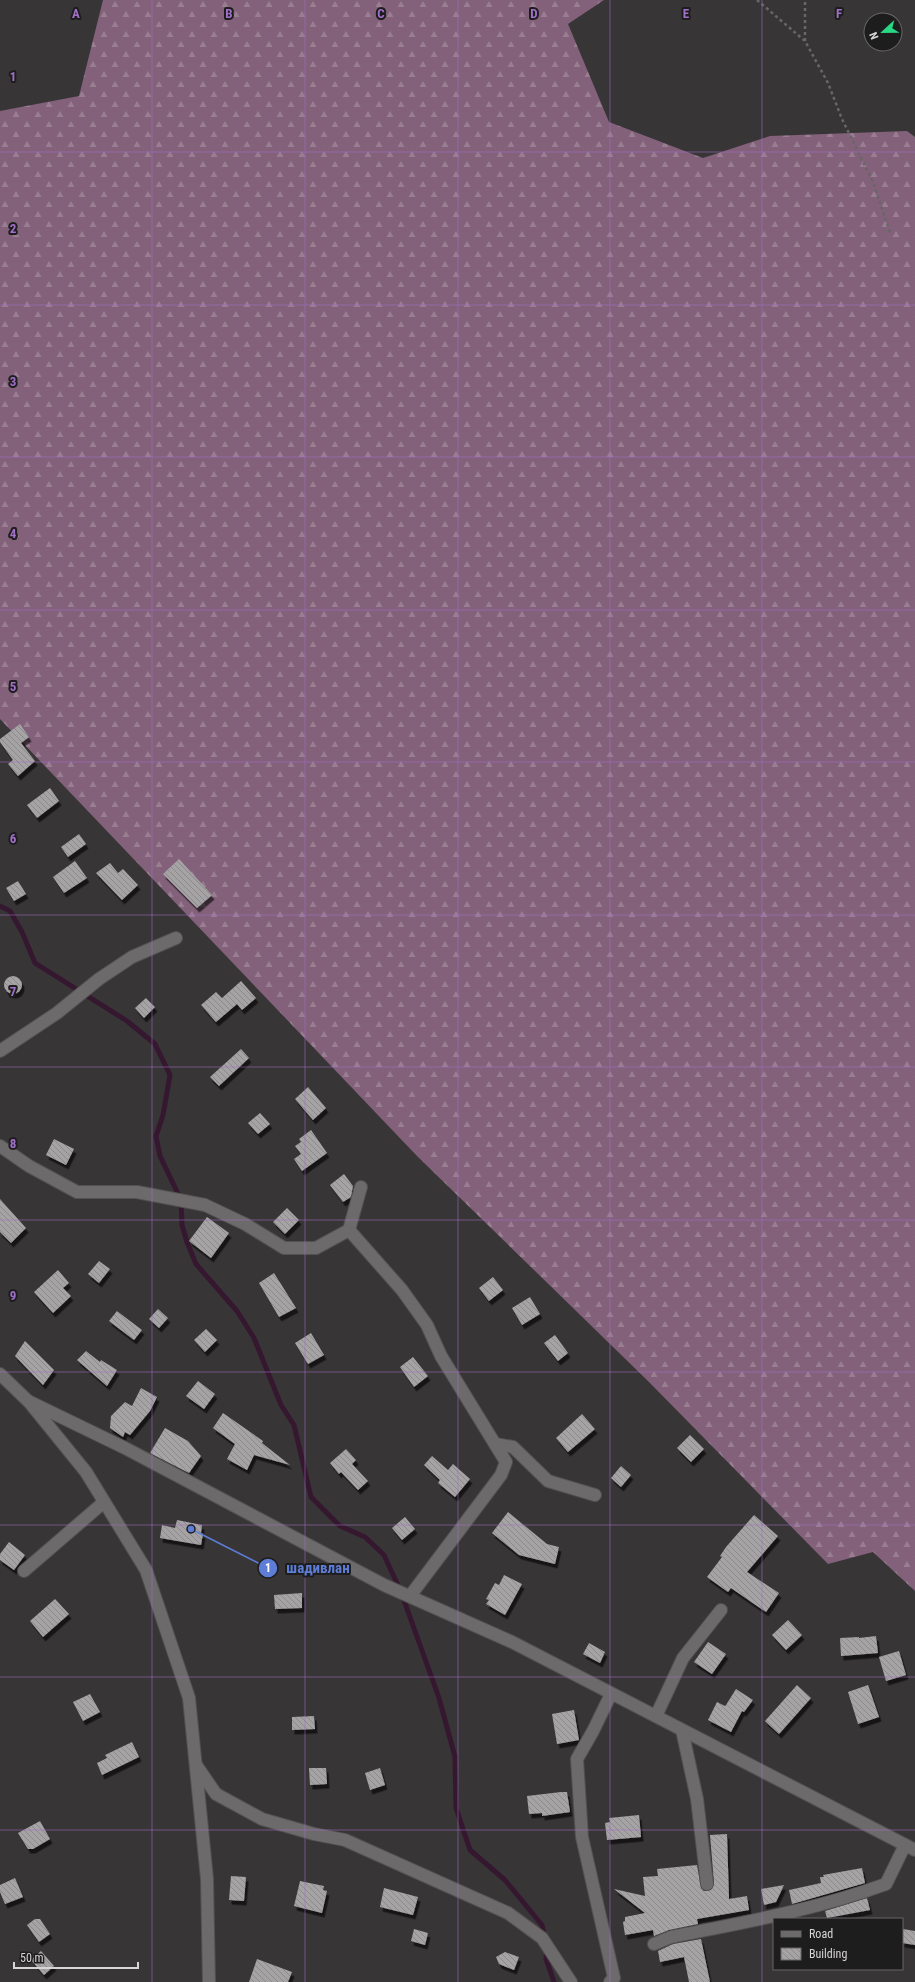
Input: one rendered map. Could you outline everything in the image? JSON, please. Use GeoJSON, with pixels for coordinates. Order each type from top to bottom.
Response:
{"type":"FeatureCollection","features":[{"type":"Feature","properties":{"kind":"street"},"geometry":{"type":"LineString","coordinates":[[0,1051],[57,1013],[99,979],[125,962],[176,938]]}},
{"type":"Feature","properties":{"kind":"street"},"geometry":{"type":"LineString","coordinates":[[0,1146],[29,1166],[77,1192],[137,1192],[205,1205],[245,1224],[284,1248],[316,1248],[349,1230],[361,1187]]}},
{"type":"Feature","properties":{"kind":"street"},"geometry":{"type":"LineString","coordinates":[[349,1230],[402,1290],[427,1324],[441,1356],[506,1462],[501,1475],[410,1596]]}},
{"type":"Feature","properties":{"kind":"street"},"geometry":{"type":"LineString","coordinates":[[0,1374],[28,1401],[86,1472],[146,1570],[189,1698],[207,1879],[209,1982]]}},
{"type":"Feature","properties":{"kind":"street"},"geometry":{"type":"LineString","coordinates":[[28,1401],[125,1448],[377,1581],[512,1642],[910,1848],[886,1884],[850,1897],[799,1912],[671,1937],[654,1944]]}},
{"type":"Feature","properties":{"kind":"street"},"geometry":{"type":"LineString","coordinates":[[495,1444],[513,1446],[548,1481],[595,1495]]}},
{"type":"Feature","properties":{"kind":"street"},"geometry":{"type":"LineString","coordinates":[[24,1571],[104,1502]]}},
{"type":"Feature","properties":{"kind":"street"},"geometry":{"type":"LineString","coordinates":[[656,1716],[683,1658],[721,1610]]}},
{"type":"Feature","properties":{"kind":"street"},"geometry":{"type":"LineString","coordinates":[[610,1982],[614,1978],[582,1837],[577,1759],[611,1694]]}},
{"type":"Feature","properties":{"kind":"street"},"geometry":{"type":"LineString","coordinates":[[682,1730],[697,1799],[707,1884]]}},
{"type":"Feature","properties":{"kind":"street"},"geometry":{"type":"LineString","coordinates":[[195,1764],[216,1794],[262,1819],[314,1834],[345,1840],[508,1913],[542,1938],[571,1982]]}},
{"type":"Feature","properties":{"kind":"path"},"geometry":{"type":"LineString","coordinates":[[757,0],[805,41],[828,83],[842,118],[873,182],[891,235]]}},
{"type":"Feature","properties":{"kind":"path"},"geometry":{"type":"LineString","coordinates":[[805,41],[806,0]]}},
{"type":"Feature","properties":{"kind":"green space"},"geometry":{"type":"Polygon","coordinates":[[[103,0],[604,0],[568,24],[609,122],[703,158],[770,136],[907,131],[915,137],[915,1591],[873,1552],[828,1564],[649,1382],[417,1156],[0,719],[0,111],[79,96],[103,0]]]}},
{"type":"Feature","properties":{"kind":"building"},"geometry":{"type":"Polygon","coordinates":[[[20,724],[29,737],[21,743],[35,761],[18,776],[8,764],[13,760],[0,742],[0,739],[20,724]]]}},
{"type":"Feature","properties":{"kind":"building"},"geometry":{"type":"Polygon","coordinates":[[[50,788],[59,801],[37,818],[27,805],[50,788]]]}},
{"type":"Feature","properties":{"kind":"building"},"geometry":{"type":"Polygon","coordinates":[[[79,834],[86,844],[68,857],[61,847],[79,834]]]}},
{"type":"Feature","properties":{"kind":"building"},"geometry":{"type":"Polygon","coordinates":[[[179,859],[212,895],[197,908],[163,874],[179,859]]]}},
{"type":"Feature","properties":{"kind":"building"},"geometry":{"type":"Polygon","coordinates":[[[75,861],[87,878],[64,893],[53,877],[75,861]]]}},
{"type":"Feature","properties":{"kind":"building"},"geometry":{"type":"Polygon","coordinates":[[[110,863],[118,873],[123,869],[138,885],[122,900],[96,873],[110,863]]]}},
{"type":"Feature","properties":{"kind":"building"},"geometry":{"type":"Polygon","coordinates":[[[18,881],[26,894],[14,901],[6,888],[18,881]]]}},
{"type":"Feature","properties":{"kind":"building"},"geometry":{"type":"Polygon","coordinates":[[[13,976],[19,979],[22,985],[19,991],[13,994],[7,991],[4,985],[7,979],[13,976]]]}},
{"type":"Feature","properties":{"kind":"building"},"geometry":{"type":"Polygon","coordinates":[[[241,981],[256,998],[242,1010],[237,1004],[216,1022],[201,1005],[216,992],[222,998],[241,981]]]}},
{"type":"Feature","properties":{"kind":"building"},"geometry":{"type":"Polygon","coordinates":[[[146,998],[155,1007],[144,1018],[135,1008],[146,998]]]}},
{"type":"Feature","properties":{"kind":"building"},"geometry":{"type":"Polygon","coordinates":[[[241,1049],[249,1058],[219,1086],[210,1077],[241,1049]]]}},
{"type":"Feature","properties":{"kind":"building"},"geometry":{"type":"Polygon","coordinates":[[[308,1087],[326,1108],[313,1120],[295,1099],[308,1087]]]}},
{"type":"Feature","properties":{"kind":"building"},"geometry":{"type":"Polygon","coordinates":[[[260,1113],[270,1124],[258,1134],[248,1123],[260,1113]]]}},
{"type":"Feature","properties":{"kind":"building"},"geometry":{"type":"Polygon","coordinates":[[[311,1130],[327,1153],[302,1171],[294,1159],[301,1154],[295,1146],[301,1142],[299,1139],[311,1130]]]}},
{"type":"Feature","properties":{"kind":"building"},"geometry":{"type":"Polygon","coordinates":[[[54,1139],[74,1149],[66,1165],[46,1155],[54,1139]]]}},
{"type":"Feature","properties":{"kind":"building"},"geometry":{"type":"Polygon","coordinates":[[[344,1174],[353,1186],[351,1197],[343,1202],[330,1185],[344,1174]]]}},
{"type":"Feature","properties":{"kind":"building"},"geometry":{"type":"Polygon","coordinates":[[[0,1199],[26,1228],[11,1243],[0,1232],[0,1199]]]}},
{"type":"Feature","properties":{"kind":"building"},"geometry":{"type":"Polygon","coordinates":[[[287,1208],[299,1220],[285,1234],[273,1222],[287,1208]]]}},
{"type":"Feature","properties":{"kind":"building"},"geometry":{"type":"Polygon","coordinates":[[[207,1217],[229,1233],[211,1258],[189,1241],[207,1217]]]}},
{"type":"Feature","properties":{"kind":"building"},"geometry":{"type":"Polygon","coordinates":[[[99,1261],[110,1269],[99,1283],[88,1274],[99,1261]]]}},
{"type":"Feature","properties":{"kind":"building"},"geometry":{"type":"Polygon","coordinates":[[[58,1270],[69,1283],[63,1288],[71,1296],[53,1313],[34,1292],[58,1270]]]}},
{"type":"Feature","properties":{"kind":"building"},"geometry":{"type":"Polygon","coordinates":[[[274,1273],[296,1308],[279,1317],[259,1283],[274,1273]]]}},
{"type":"Feature","properties":{"kind":"building"},"geometry":{"type":"Polygon","coordinates":[[[493,1277],[503,1290],[489,1301],[479,1288],[493,1277]]]}},
{"type":"Feature","properties":{"kind":"building"},"geometry":{"type":"Polygon","coordinates":[[[530,1297],[540,1314],[522,1325],[512,1308],[530,1297]]]}},
{"type":"Feature","properties":{"kind":"building"},"geometry":{"type":"Polygon","coordinates":[[[158,1309],[168,1318],[159,1328],[149,1319],[158,1309]]]}},
{"type":"Feature","properties":{"kind":"building"},"geometry":{"type":"Polygon","coordinates":[[[117,1311],[142,1330],[134,1340],[109,1321],[117,1311]]]}},
{"type":"Feature","properties":{"kind":"building"},"geometry":{"type":"Polygon","coordinates":[[[206,1329],[217,1340],[205,1352],[194,1340],[206,1329]]]}},
{"type":"Feature","properties":{"kind":"building"},"geometry":{"type":"Polygon","coordinates":[[[311,1333],[324,1355],[308,1364],[295,1343],[311,1333]]]}},
{"type":"Feature","properties":{"kind":"building"},"geometry":{"type":"Polygon","coordinates":[[[555,1335],[568,1353],[558,1361],[544,1343],[555,1335]]]}},
{"type":"Feature","properties":{"kind":"building"},"geometry":{"type":"Polygon","coordinates":[[[25,1341],[54,1370],[43,1385],[15,1356],[25,1341]]]}},
{"type":"Feature","properties":{"kind":"building"},"geometry":{"type":"Polygon","coordinates":[[[86,1351],[100,1362],[101,1360],[117,1370],[107,1386],[77,1360],[86,1351]]]}},
{"type":"Feature","properties":{"kind":"building"},"geometry":{"type":"Polygon","coordinates":[[[413,1357],[428,1376],[414,1387],[400,1367],[413,1357]]]}},
{"type":"Feature","properties":{"kind":"building"},"geometry":{"type":"Polygon","coordinates":[[[198,1381],[215,1394],[204,1409],[186,1396],[198,1381]]]}},
{"type":"Feature","properties":{"kind":"building"},"geometry":{"type":"Polygon","coordinates":[[[141,1388],[157,1397],[150,1411],[130,1435],[125,1432],[123,1437],[110,1428],[111,1416],[125,1402],[132,1406],[141,1388]]]}},
{"type":"Feature","properties":{"kind":"building"},"geometry":{"type":"Polygon","coordinates":[[[223,1413],[263,1441],[262,1443],[290,1465],[254,1455],[247,1470],[227,1459],[235,1444],[213,1428],[223,1413]]]}},
{"type":"Feature","properties":{"kind":"building"},"geometry":{"type":"Polygon","coordinates":[[[582,1414],[595,1429],[568,1452],[556,1438],[582,1414]]]}},
{"type":"Feature","properties":{"kind":"building"},"geometry":{"type":"Polygon","coordinates":[[[165,1428],[188,1441],[201,1456],[189,1473],[150,1453],[165,1428]]]}},
{"type":"Feature","properties":{"kind":"building"},"geometry":{"type":"Polygon","coordinates":[[[690,1435],[704,1449],[691,1462],[677,1448],[690,1435]]]}},
{"type":"Feature","properties":{"kind":"building"},"geometry":{"type":"Polygon","coordinates":[[[346,1449],[356,1460],[352,1464],[368,1481],[358,1490],[341,1472],[339,1474],[330,1463],[346,1449]]]}},
{"type":"Feature","properties":{"kind":"building"},"geometry":{"type":"Polygon","coordinates":[[[432,1456],[448,1470],[453,1464],[470,1479],[455,1497],[438,1483],[440,1480],[424,1465],[432,1456]]]}},
{"type":"Feature","properties":{"kind":"building"},"geometry":{"type":"Polygon","coordinates":[[[621,1466],[631,1475],[621,1487],[611,1478],[621,1466]]]}},
{"type":"Feature","properties":{"kind":"building"},"geometry":{"type":"Polygon","coordinates":[[[508,1512],[547,1544],[559,1547],[555,1564],[519,1555],[492,1533],[508,1512]]]}},
{"type":"Feature","properties":{"kind":"building"},"geometry":{"type":"Polygon","coordinates":[[[754,1515],[778,1536],[747,1572],[779,1593],[766,1612],[731,1588],[728,1592],[707,1577],[722,1557],[720,1556],[726,1547],[754,1515]]]}},
{"type":"Feature","properties":{"kind":"building"},"geometry":{"type":"Polygon","coordinates":[[[405,1517],[415,1529],[402,1540],[392,1528],[405,1517]]]}},
{"type":"Feature","properties":{"kind":"building"},"geometry":{"type":"Polygon","coordinates":[[[177,1520],[202,1525],[201,1533],[203,1534],[201,1545],[160,1538],[162,1525],[175,1528],[177,1520]]]}},
{"type":"Feature","properties":{"kind":"building"},"geometry":{"type":"Polygon","coordinates":[[[9,1542],[25,1555],[14,1570],[0,1560],[0,1554],[9,1542]]]}},
{"type":"Feature","properties":{"kind":"building"},"geometry":{"type":"Polygon","coordinates":[[[504,1575],[522,1584],[505,1615],[486,1604],[489,1600],[486,1599],[495,1583],[499,1585],[504,1575]]]}},
{"type":"Feature","properties":{"kind":"building"},"geometry":{"type":"Polygon","coordinates":[[[302,1593],[302,1608],[275,1609],[274,1595],[302,1593]]]}},
{"type":"Feature","properties":{"kind":"building"},"geometry":{"type":"Polygon","coordinates":[[[55,1599],[69,1614],[43,1637],[30,1621],[55,1599]]]}},
{"type":"Feature","properties":{"kind":"building"},"geometry":{"type":"Polygon","coordinates":[[[788,1620],[802,1635],[786,1650],[772,1635],[788,1620]]]}},
{"type":"Feature","properties":{"kind":"building"},"geometry":{"type":"Polygon","coordinates":[[[876,1636],[878,1653],[841,1656],[840,1638],[876,1636]]]}},
{"type":"Feature","properties":{"kind":"building"},"geometry":{"type":"Polygon","coordinates":[[[708,1642],[726,1654],[712,1674],[694,1662],[708,1642]]]}},
{"type":"Feature","properties":{"kind":"building"},"geometry":{"type":"Polygon","coordinates":[[[589,1643],[605,1652],[600,1663],[583,1654],[589,1643]]]}},
{"type":"Feature","properties":{"kind":"building"},"geometry":{"type":"Polygon","coordinates":[[[899,1651],[906,1675],[886,1681],[879,1657],[899,1651]]]}},
{"type":"Feature","properties":{"kind":"building"},"geometry":{"type":"Polygon","coordinates":[[[797,1685],[811,1698],[779,1734],[765,1721],[797,1685]]]}},
{"type":"Feature","properties":{"kind":"building"},"geometry":{"type":"Polygon","coordinates":[[[868,1685],[879,1717],[858,1724],[848,1692],[868,1685]]]}},
{"type":"Feature","properties":{"kind":"building"},"geometry":{"type":"Polygon","coordinates":[[[736,1689],[753,1700],[744,1712],[742,1711],[731,1732],[708,1720],[717,1702],[725,1706],[736,1689]]]}},
{"type":"Feature","properties":{"kind":"building"},"geometry":{"type":"Polygon","coordinates":[[[90,1694],[100,1712],[83,1721],[73,1702],[90,1694]]]}},
{"type":"Feature","properties":{"kind":"building"},"geometry":{"type":"Polygon","coordinates":[[[574,1710],[579,1740],[557,1744],[552,1714],[574,1710]]]}},
{"type":"Feature","properties":{"kind":"building"},"geometry":{"type":"Polygon","coordinates":[[[314,1716],[315,1729],[292,1730],[292,1717],[314,1716]]]}},
{"type":"Feature","properties":{"kind":"building"},"geometry":{"type":"Polygon","coordinates":[[[132,1742],[139,1757],[102,1775],[97,1763],[107,1758],[105,1755],[132,1742]]]}},
{"type":"Feature","properties":{"kind":"building"},"geometry":{"type":"Polygon","coordinates":[[[309,1768],[326,1768],[327,1784],[310,1785],[309,1768]]]}},
{"type":"Feature","properties":{"kind":"building"},"geometry":{"type":"Polygon","coordinates":[[[380,1768],[385,1785],[370,1790],[365,1773],[380,1768]]]}},
{"type":"Feature","properties":{"kind":"building"},"geometry":{"type":"Polygon","coordinates":[[[567,1792],[570,1812],[542,1816],[542,1813],[529,1814],[527,1796],[567,1792]]]}},
{"type":"Feature","properties":{"kind":"building"},"geometry":{"type":"Polygon","coordinates":[[[639,1815],[641,1837],[607,1840],[605,1823],[610,1822],[609,1818],[639,1815]]]}},
{"type":"Feature","properties":{"kind":"building"},"geometry":{"type":"Polygon","coordinates":[[[40,1821],[50,1839],[33,1849],[28,1849],[18,1833],[40,1821]]]}},
{"type":"Feature","properties":{"kind":"building"},"geometry":{"type":"Polygon","coordinates":[[[727,1834],[729,1899],[747,1896],[749,1910],[697,1919],[698,1924],[669,1930],[654,1936],[653,1930],[625,1935],[623,1922],[625,1921],[625,1917],[645,1913],[614,1889],[645,1896],[643,1877],[658,1876],[657,1869],[697,1865],[701,1888],[704,1891],[711,1890],[714,1883],[710,1835],[727,1834]]]}},
{"type":"Feature","properties":{"kind":"building"},"geometry":{"type":"Polygon","coordinates":[[[862,1868],[865,1883],[792,1904],[789,1890],[821,1883],[820,1877],[824,1877],[823,1875],[862,1868]]]}},
{"type":"Feature","properties":{"kind":"building"},"geometry":{"type":"Polygon","coordinates":[[[231,1876],[246,1877],[244,1901],[229,1900],[231,1876]]]}},
{"type":"Feature","properties":{"kind":"building"},"geometry":{"type":"Polygon","coordinates":[[[15,1878],[23,1897],[5,1904],[0,1892],[0,1885],[15,1878]]]}},
{"type":"Feature","properties":{"kind":"building"},"geometry":{"type":"Polygon","coordinates":[[[300,1881],[324,1886],[323,1890],[327,1891],[322,1913],[294,1906],[300,1881]]]}},
{"type":"Feature","properties":{"kind":"building"},"geometry":{"type":"Polygon","coordinates":[[[784,1885],[776,1902],[764,1905],[761,1889],[784,1885]]]}},
{"type":"Feature","properties":{"kind":"building"},"geometry":{"type":"Polygon","coordinates":[[[384,1888],[418,1897],[413,1915],[380,1907],[384,1888]]]}},
{"type":"Feature","properties":{"kind":"building"},"geometry":{"type":"Polygon","coordinates":[[[867,1898],[870,1910],[827,1918],[825,1911],[867,1898]]]}},
{"type":"Feature","properties":{"kind":"building"},"geometry":{"type":"Polygon","coordinates":[[[35,1919],[40,1919],[50,1934],[39,1942],[27,1925],[35,1919]]]}},
{"type":"Feature","properties":{"kind":"building"},"geometry":{"type":"Polygon","coordinates":[[[414,1929],[428,1933],[425,1945],[411,1941],[414,1929]]]}},
{"type":"Feature","properties":{"kind":"building"},"geometry":{"type":"Polygon","coordinates":[[[903,1929],[915,1931],[915,1945],[903,1943],[903,1929]]]}},
{"type":"Feature","properties":{"kind":"building"},"geometry":{"type":"Polygon","coordinates":[[[701,1939],[710,1982],[689,1982],[684,1957],[660,1962],[658,1951],[673,1944],[701,1939]]]}},
{"type":"Feature","properties":{"kind":"building"},"geometry":{"type":"Polygon","coordinates":[[[41,1951],[54,1966],[44,1975],[31,1960],[41,1951]]]}},
{"type":"Feature","properties":{"kind":"building"},"geometry":{"type":"Polygon","coordinates":[[[505,1952],[519,1957],[514,1970],[499,1964],[496,1957],[505,1952]]]}},
{"type":"Feature","properties":{"kind":"building"},"geometry":{"type":"Polygon","coordinates":[[[257,1959],[292,1972],[288,1982],[249,1982],[257,1959]]]}},
{"type":"Feature","properties":{"kind":"waterway"},"geometry":{"type":"LineString","coordinates":[[0,906],[10,911],[22,932],[35,963],[127,1021],[155,1044],[170,1075],[163,1115],[156,1136],[160,1156],[181,1200],[182,1225],[196,1264],[237,1311],[254,1338],[281,1405],[294,1425],[311,1497],[340,1526],[365,1537],[384,1555],[401,1592],[439,1698],[455,1757],[456,1808],[470,1850],[505,1880],[542,1925],[545,1937]]}},
{"type":"Feature","properties":{"kind":"waterway"},"geometry":{"type":"LineString","coordinates":[[547,1949],[546,1959],[554,1982]]}},
{"type":"Feature","properties":{"kind":"place","name":"шадивлан"},"geometry":{"type":"Point","coordinates":[191,1529]}}]}
